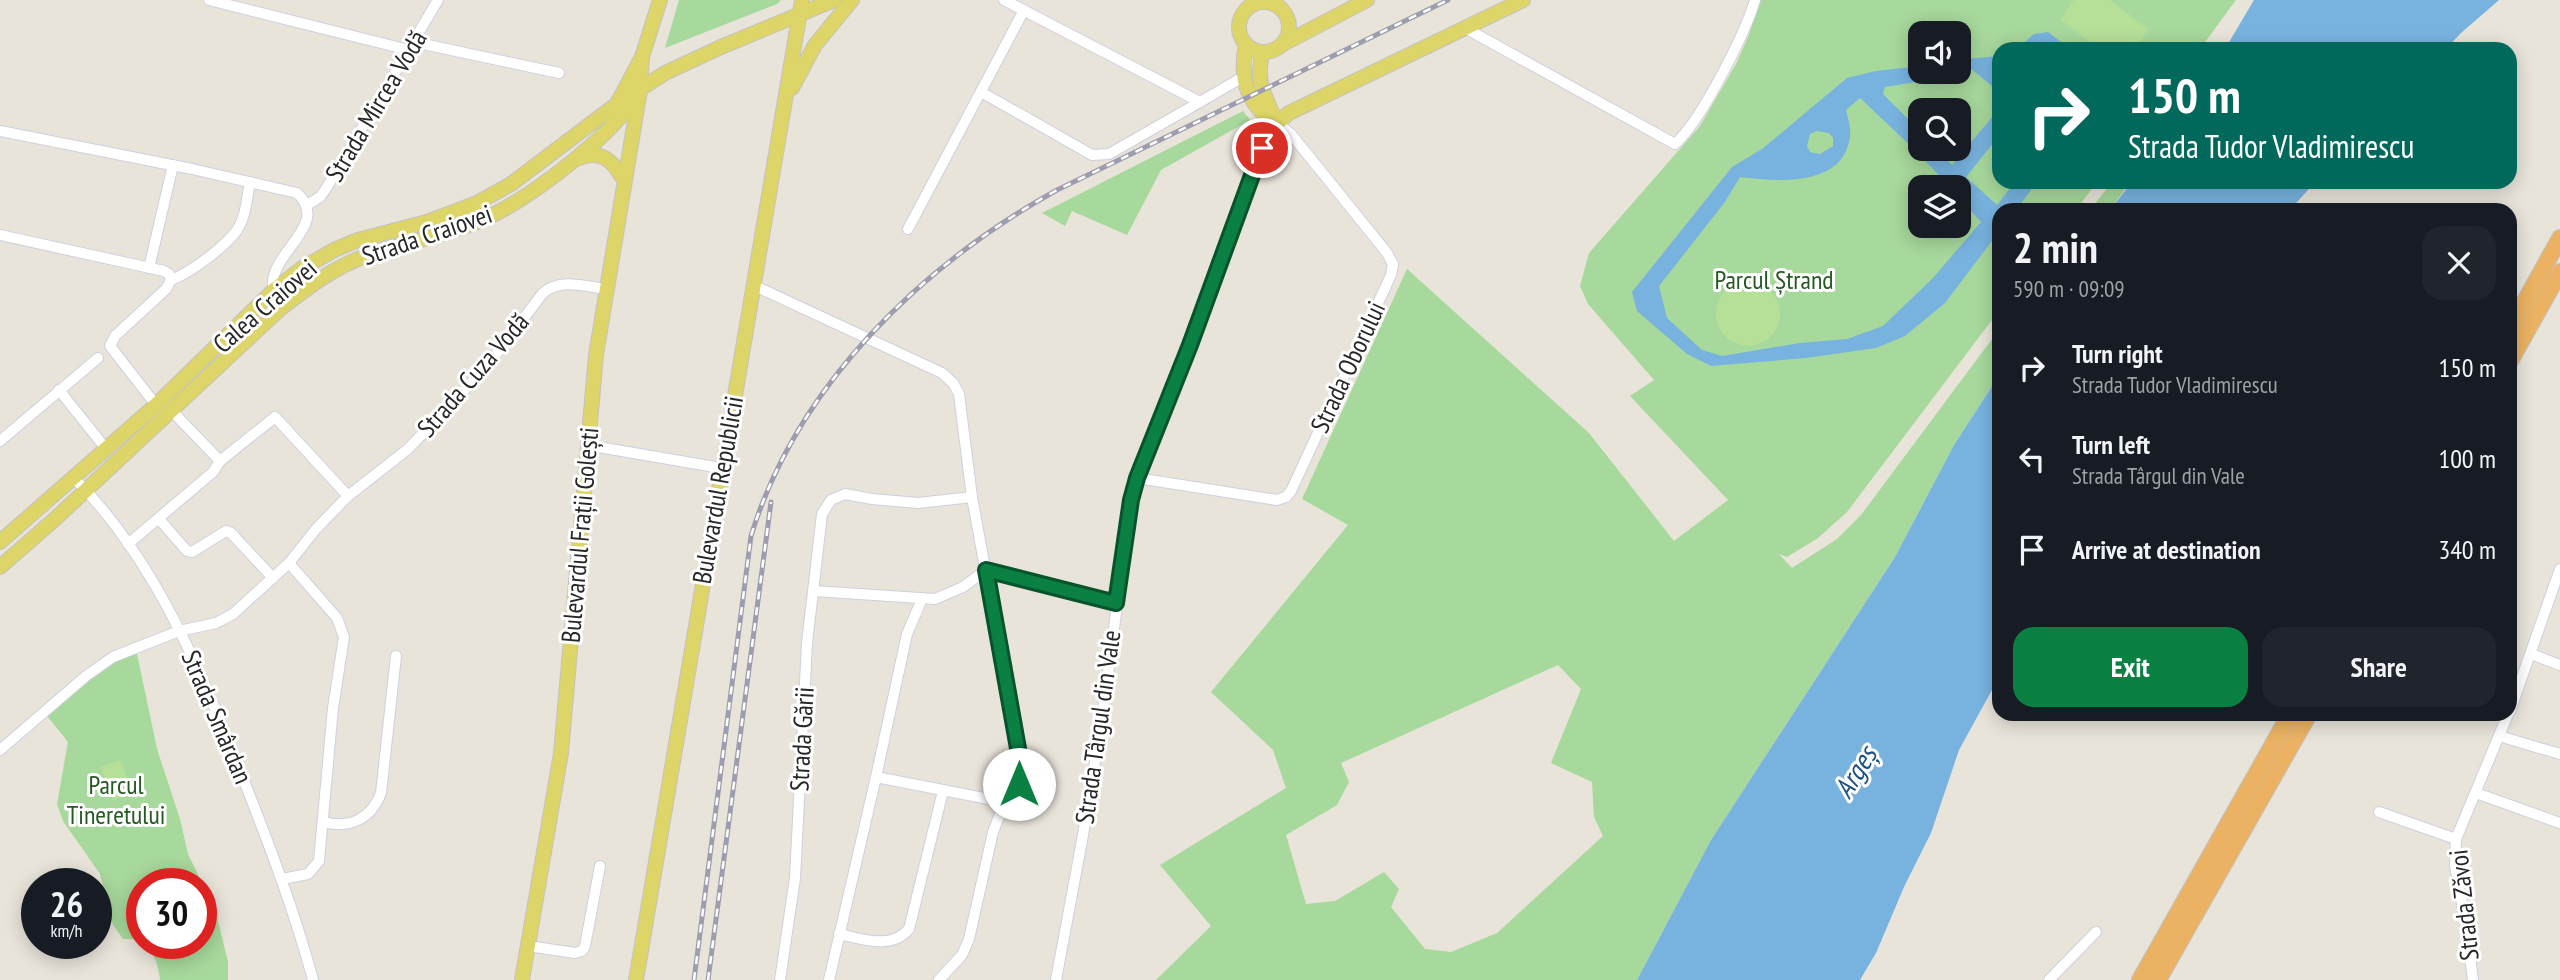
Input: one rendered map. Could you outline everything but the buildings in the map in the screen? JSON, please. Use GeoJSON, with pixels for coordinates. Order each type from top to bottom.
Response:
{"type":"FeatureCollection","features":[{"type":"Feature","properties":{"kind":"highway"},"geometry":{"type":"LineString","coordinates":[[2517,315],[2560,239]]}},
{"type":"Feature","properties":{"kind":"highway"},"geometry":{"type":"LineString","coordinates":[[2517,349],[2560,272]]}},
{"type":"Feature","properties":{"kind":"highway"},"geometry":{"type":"LineString","coordinates":[[2140,980],[2286,721]]}},
{"type":"Feature","properties":{"kind":"highway"},"geometry":{"type":"LineString","coordinates":[[2158,980],[2305,721]]}},
{"type":"Feature","properties":{"kind":"main road"},"geometry":{"type":"LineString","coordinates":[[617,104],[642,57],[660,0]]}},
{"type":"Feature","properties":{"kind":"main road","name":"Calea Craiovei"},"geometry":{"type":"LineString","coordinates":[[0,542],[107,450],[274,290],[301,269],[358,240],[456,212],[495,194],[617,104],[692,60],[801,7],[834,0]]}},
{"type":"Feature","properties":{"kind":"main road"},"geometry":{"type":"LineString","coordinates":[[783,108],[815,45],[852,0]]}},
{"type":"Feature","properties":{"kind":"main road"},"geometry":{"type":"LineString","coordinates":[[1235,0],[1240,34],[1246,45],[1243,77],[1255,105],[1265,117],[1277,122]]}},
{"type":"Feature","properties":{"kind":"main road"},"geometry":{"type":"LineString","coordinates":[[1246,45],[1263,52],[1277,49],[1367,0]]}},
{"type":"Feature","properties":{"kind":"main road"},"geometry":{"type":"LineString","coordinates":[[1277,122],[1289,113],[1523,0]]}},
{"type":"Feature","properties":{"kind":"main road"},"geometry":{"type":"LineString","coordinates":[[1239,21],[1253,4],[1267,1],[1281,8],[1289,21],[1283,44]]}},
{"type":"Feature","properties":{"kind":"main road","name":"Bulevardul Republicii"},"geometry":{"type":"LineString","coordinates":[[636,980],[801,7]]}},
{"type":"Feature","properties":{"kind":"main road"},"geometry":{"type":"LineString","coordinates":[[1289,21],[1318,27]]}},
{"type":"Feature","properties":{"kind":"main road"},"geometry":{"type":"LineString","coordinates":[[1263,52],[1258,65],[1260,82],[1277,122]]}},
{"type":"Feature","properties":{"kind":"main road","name":"Bulevardul Frații Golești"},"geometry":{"type":"LineString","coordinates":[[522,980],[561,753],[587,445],[606,289],[640,90],[642,57]]}},
{"type":"Feature","properties":{"kind":"main road","name":"Strada Craiovei"},"geometry":{"type":"LineString","coordinates":[[85,489],[280,309],[310,285],[364,256],[444,234],[485,219],[568,164],[617,121],[640,90]]}},
{"type":"Feature","properties":{"kind":"main road"},"geometry":{"type":"LineString","coordinates":[[568,164],[584,156],[599,155],[612,162],[624,180]]}},
{"type":"Feature","properties":{"kind":"main road"},"geometry":{"type":"LineString","coordinates":[[0,567],[85,489]]}},
{"type":"Feature","properties":{"kind":"street"},"geometry":{"type":"LineString","coordinates":[[209,0],[411,46],[559,73]]}},
{"type":"Feature","properties":{"kind":"street","name":"Strada Mircea Vodă"},"geometry":{"type":"LineString","coordinates":[[307,205],[320,197],[327,187],[438,0]]}},
{"type":"Feature","properties":{"kind":"street"},"geometry":{"type":"LineString","coordinates":[[1004,0],[1200,102]]}},
{"type":"Feature","properties":{"kind":"street"},"geometry":{"type":"LineString","coordinates":[[1465,28],[1675,144],[1695,122],[1728,61],[1755,0]]}},
{"type":"Feature","properties":{"kind":"street"},"geometry":{"type":"LineString","coordinates":[[908,229],[1024,10]]}},
{"type":"Feature","properties":{"kind":"street"},"geometry":{"type":"LineString","coordinates":[[981,92],[1092,155],[1100,156],[1109,154],[1243,77]]}},
{"type":"Feature","properties":{"kind":"street","name":"Strada Oborului"},"geometry":{"type":"LineString","coordinates":[[1137,478],[1277,500],[1286,497],[1391,275],[1392,264],[1387,253],[1291,134],[1277,122]]}},
{"type":"Feature","properties":{"kind":"street","name":"Strada Târgul din Vale"},"geometry":{"type":"LineString","coordinates":[[1056,980],[1094,766],[1131,500],[1262,148],[1277,122]]}},
{"type":"Feature","properties":{"kind":"street"},"geometry":{"type":"LineString","coordinates":[[0,131],[297,193],[307,205],[308,220],[275,271],[272,282],[274,290]]}},
{"type":"Feature","properties":{"kind":"street"},"geometry":{"type":"LineString","coordinates":[[149,268],[173,165]]}},
{"type":"Feature","properties":{"kind":"street"},"geometry":{"type":"LineString","coordinates":[[156,405],[110,346],[115,335],[166,289],[172,280],[198,265],[237,229],[242,219],[250,182]]}},
{"type":"Feature","properties":{"kind":"street"},"geometry":{"type":"LineString","coordinates":[[0,235],[149,268],[169,274],[172,280]]}},
{"type":"Feature","properties":{"kind":"street","name":"Strada Cuza Vodă"},"geometry":{"type":"LineString","coordinates":[[348,496],[393,462],[415,441],[488,365],[552,285],[606,289]]}},
{"type":"Feature","properties":{"kind":"street"},"geometry":{"type":"LineString","coordinates":[[753,285],[942,373],[953,383],[959,394],[972,497],[1021,765],[1019,784],[1002,809],[993,832],[970,939],[961,955],[939,980]]}},
{"type":"Feature","properties":{"kind":"street"},"geometry":{"type":"LineString","coordinates":[[0,441],[98,358]]}},
{"type":"Feature","properties":{"kind":"street"},"geometry":{"type":"LineString","coordinates":[[59,390],[107,450]]}},
{"type":"Feature","properties":{"kind":"street"},"geometry":{"type":"LineString","coordinates":[[171,410],[220,461]]}},
{"type":"Feature","properties":{"kind":"street"},"geometry":{"type":"LineString","coordinates":[[0,750],[95,668],[113,657],[179,631],[225,619],[289,563],[316,529],[348,496],[275,417],[220,461],[213,472],[128,544]]}},
{"type":"Feature","properties":{"kind":"street"},"geometry":{"type":"LineString","coordinates":[[587,445],[721,468]]}},
{"type":"Feature","properties":{"kind":"street","name":"Strada Smârdan"},"geometry":{"type":"LineString","coordinates":[[74,478],[128,544],[179,631],[208,691],[282,879],[313,980]]}},
{"type":"Feature","properties":{"kind":"street","name":"Strada Gării"},"geometry":{"type":"LineString","coordinates":[[780,980],[795,878],[807,643],[822,513],[831,500],[845,494],[918,503],[972,497]]}},
{"type":"Feature","properties":{"kind":"street"},"geometry":{"type":"LineString","coordinates":[[159,519],[187,551],[192,552],[219,534],[226,531],[231,533],[273,578]]}},
{"type":"Feature","properties":{"kind":"street"},"geometry":{"type":"LineString","coordinates":[[282,879],[308,874],[319,861],[332,719],[344,637],[337,618],[289,563]]}},
{"type":"Feature","properties":{"kind":"street","name":"Strada Zăvoi"},"geometry":{"type":"LineString","coordinates":[[2517,692],[2560,569]]}},
{"type":"Feature","properties":{"kind":"street"},"geometry":{"type":"LineString","coordinates":[[814,591],[935,599],[950,594],[986,570],[1116,603]]}},
{"type":"Feature","properties":{"kind":"street"},"geometry":{"type":"LineString","coordinates":[[829,980],[907,634],[922,599]]}},
{"type":"Feature","properties":{"kind":"street"},"geometry":{"type":"LineString","coordinates":[[2531,654],[2560,665]]}},
{"type":"Feature","properties":{"kind":"street"},"geometry":{"type":"LineString","coordinates":[[323,822],[337,825],[358,821],[377,803],[381,793],[396,656]]}},
{"type":"Feature","properties":{"kind":"street","name":"Strada Zăvoi"},"geometry":{"type":"LineString","coordinates":[[2473,980],[2455,866],[2456,839],[2506,721]]}},
{"type":"Feature","properties":{"kind":"street"},"geometry":{"type":"LineString","coordinates":[[2499,736],[2560,754]]}},
{"type":"Feature","properties":{"kind":"street"},"geometry":{"type":"LineString","coordinates":[[876,777],[999,802],[1010,796]]}},
{"type":"Feature","properties":{"kind":"street"},"geometry":{"type":"LineString","coordinates":[[839,934],[873,942],[896,940],[909,929],[943,791]]}},
{"type":"Feature","properties":{"kind":"street"},"geometry":{"type":"LineString","coordinates":[[2476,793],[2560,823]]}},
{"type":"Feature","properties":{"kind":"street"},"geometry":{"type":"LineString","coordinates":[[2379,812],[2456,839]]}},
{"type":"Feature","properties":{"kind":"street"},"geometry":{"type":"LineString","coordinates":[[528,946],[575,953],[582,951],[600,866]]}},
{"type":"Feature","properties":{"kind":"street"},"geometry":{"type":"LineString","coordinates":[[2049,980],[2096,932]]}},
{"type":"Feature","properties":{"kind":"green space"},"geometry":{"type":"Polygon","coordinates":[[[679,0],[781,0],[777,4],[665,48],[679,0]]]}},
{"type":"Feature","properties":{"kind":"green space","name":"Parcul Ștrand"},"geometry":{"type":"Polygon","coordinates":[[[1759,0],[2236,0],[2205,42],[1992,42],[1992,189],[2092,189],[2081,203],[1992,203],[1992,320],[1847,512],[1818,538],[1787,557],[1779,554],[1792,568],[1837,539],[1861,515],[1992,339],[1992,386],[1954,445],[1895,557],[1711,840],[1637,980],[1156,980],[1211,926],[1160,865],[1286,788],[1273,750],[1211,692],[1348,525],[1302,499],[1407,269],[1589,433],[1674,541],[1728,500],[1630,396],[1654,380],[1588,304],[1580,286],[1589,253],[1700,126],[1736,64],[1749,35],[1759,0]],[[1558,665],[1341,763],[1349,782],[1337,805],[1286,835],[1306,904],[1335,901],[1384,872],[1399,889],[1391,907],[1425,949],[1451,952],[1497,933],[1603,836],[1594,817],[1592,782],[1551,763],[1581,689],[1558,665]]]}},
{"type":"Feature","properties":{"kind":"green space"},"geometry":{"type":"Polygon","coordinates":[[[2074,0],[2110,0],[2148,29],[2140,42],[2090,42],[2060,19],[2074,0]]]}},
{"type":"Feature","properties":{"kind":"green space"},"geometry":{"type":"Polygon","coordinates":[[[1243,111],[1250,120],[1161,170],[1127,235],[1072,211],[1065,226],[1042,213],[1243,111]]]}},
{"type":"Feature","properties":{"kind":"green space"},"geometry":{"type":"Polygon","coordinates":[[[2106,189],[2125,189],[2115,203],[2096,203],[2106,189]]]}},
{"type":"Feature","properties":{"kind":"green space"},"geometry":{"type":"Polygon","coordinates":[[[1748,282],[1771,291],[1780,314],[1771,337],[1748,346],[1725,337],[1716,314],[1725,291],[1748,282]]]}},
{"type":"Feature","properties":{"kind":"green space","name":"Parcul Tineretului"},"geometry":{"type":"Polygon","coordinates":[[[136,649],[157,749],[180,819],[188,854],[195,868],[126,868],[126,939],[123,939],[112,921],[112,868],[96,868],[63,821],[57,804],[68,742],[44,712],[86,676],[136,649]]]}},
{"type":"Feature","properties":{"kind":"green space"},"geometry":{"type":"Polygon","coordinates":[[[120,760],[133,793],[113,800],[100,767],[120,760]]]}},
{"type":"Feature","properties":{"kind":"green space","name":"Parcul Tineretului"},"geometry":{"type":"Polygon","coordinates":[[[217,919],[228,962],[228,980],[160,980],[155,960],[217,959],[217,919]]]}},
{"type":"Feature","properties":{"kind":"water"},"geometry":{"type":"Polygon","coordinates":[[[2254,0],[2499,0],[2453,42],[2229,42],[2254,0]]]}},
{"type":"Feature","properties":{"kind":"water"},"geometry":{"type":"Polygon","coordinates":[[[2048,32],[2061,42],[2025,42],[2034,34],[2048,32]]]}},
{"type":"Feature","properties":{"kind":"water"},"geometry":{"type":"Polygon","coordinates":[[[1992,57],[1992,86],[1971,69],[1971,59],[1992,57]]]}},
{"type":"Feature","properties":{"kind":"water"},"geometry":{"type":"Polygon","coordinates":[[[1908,67],[1908,83],[1885,87],[1883,94],[1908,119],[1908,143],[1860,98],[1846,110],[1850,137],[1845,153],[1835,165],[1807,178],[1773,180],[1740,177],[1725,202],[1659,286],[1667,318],[1702,350],[1722,356],[1800,343],[1847,339],[1883,326],[1933,278],[1967,238],[1971,238],[1971,234],[1981,222],[1971,211],[1971,182],[1995,203],[1992,203],[1992,241],[1945,303],[1905,336],[1876,348],[1806,358],[1711,366],[1687,354],[1637,311],[1632,292],[1732,167],[1762,149],[1847,78],[1908,67]],[[1816,131],[1810,134],[1807,146],[1810,152],[1820,154],[1833,146],[1833,138],[1829,133],[1816,131]]]}},
{"type":"Feature","properties":{"kind":"water"},"geometry":{"type":"Polygon","coordinates":[[[1992,117],[1992,144],[1968,175],[1939,175],[1925,161],[1948,161],[1952,165],[1955,161],[1971,161],[1971,142],[1992,117]]]}},
{"type":"Feature","properties":{"kind":"water"},"geometry":{"type":"Polygon","coordinates":[[[2010,189],[2032,189],[2021,203],[1999,203],[2010,189]]]}},
{"type":"Feature","properties":{"kind":"water"},"geometry":{"type":"Polygon","coordinates":[[[2126,189],[2309,189],[2296,203],[2116,203],[2126,189]]]}},
{"type":"Feature","properties":{"kind":"water","name":"Argeș"},"geometry":{"type":"Polygon","coordinates":[[[1992,386],[1992,690],[1959,750],[1931,833],[1876,953],[1860,980],[1637,980],[1711,840],[1895,557],[1954,445],[1992,386]]]}},
{"type":"Feature","properties":{"kind":"railway"},"geometry":{"type":"LineString","coordinates":[[694,980],[751,536],[772,481],[799,429],[832,380],[871,334],[913,293],[959,254],[1007,220],[1057,190],[1448,0]]}},
{"type":"Feature","properties":{"kind":"railway"},"geometry":{"type":"LineString","coordinates":[[708,980],[771,502]]}},
{"type":"Feature","properties":{"kind":"route"},"geometry":{"type":"LineString","coordinates":[[1019,784],[1021,765],[986,570],[1116,603],[1131,500],[1137,478],[1190,345],[1262,148]]}}]}
